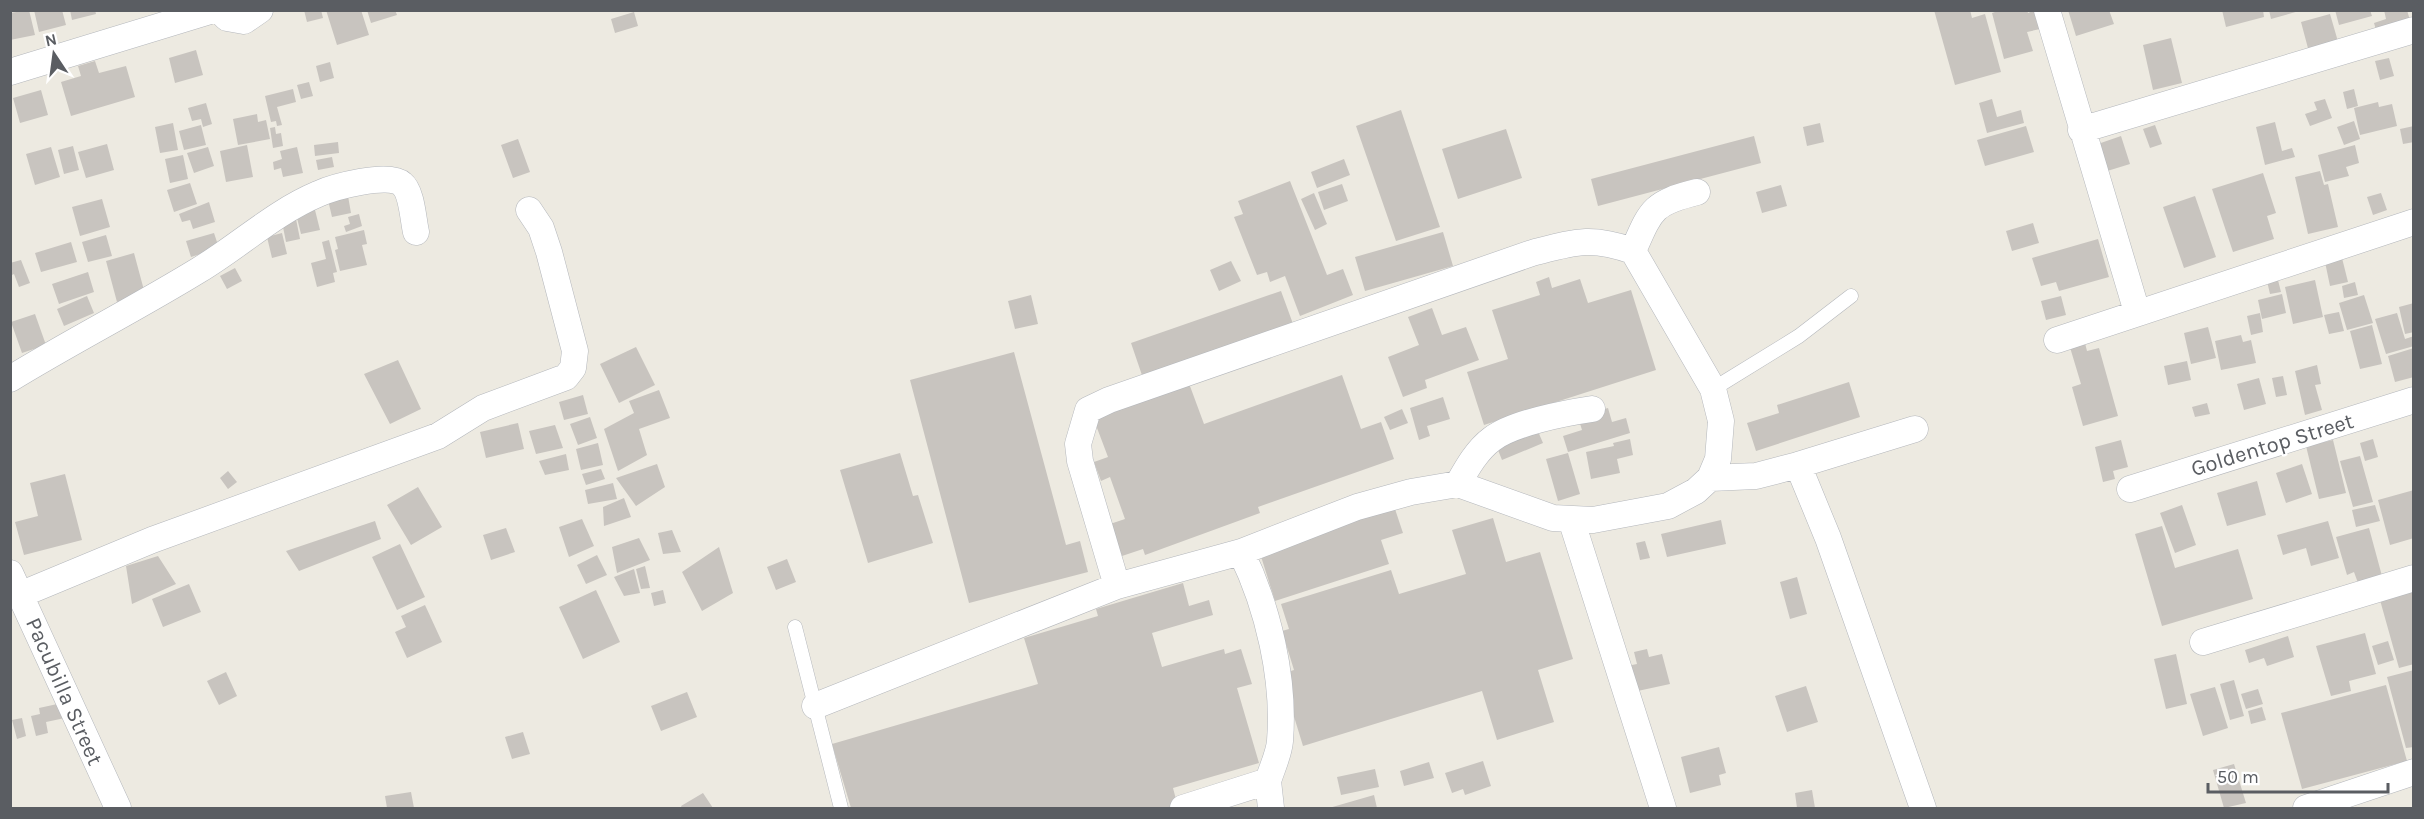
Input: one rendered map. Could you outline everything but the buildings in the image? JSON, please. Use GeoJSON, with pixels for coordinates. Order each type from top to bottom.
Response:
{"type":"FeatureCollection","features":[{"type":"Feature","properties":{"kind":"street"},"geometry":{"type":"LineString","coordinates":[[10,72],[213,10]]}},
{"type":"Feature","properties":{"kind":"street"},"geometry":{"type":"LineString","coordinates":[[219,10],[236,21],[252,18],[260,10]]}},
{"type":"Feature","properties":{"kind":"street"},"geometry":{"type":"LineString","coordinates":[[2047,10],[2137,312]]}},
{"type":"Feature","properties":{"kind":"street"},"geometry":{"type":"LineString","coordinates":[[2081,130],[2413,33]]}},
{"type":"Feature","properties":{"kind":"street"},"geometry":{"type":"LineString","coordinates":[[10,380],[200,270],[285,212],[319,194],[359,182],[393,180],[402,184],[407,192],[416,232]]}},
{"type":"Feature","properties":{"kind":"street"},"geometry":{"type":"LineString","coordinates":[[1633,251],[1649,214],[1667,199],[1697,192]]}},
{"type":"Feature","properties":{"kind":"street"},"geometry":{"type":"LineString","coordinates":[[16,584],[152,540],[438,436],[494,403],[566,377],[573,368],[575,351],[549,252],[541,228],[529,210]]}},
{"type":"Feature","properties":{"kind":"street"},"geometry":{"type":"LineString","coordinates":[[2057,340],[2414,222]]}},
{"type":"Feature","properties":{"kind":"street"},"geometry":{"type":"LineString","coordinates":[[815,706],[1117,586],[1241,552],[1357,507],[1412,492],[1458,484],[1528,511],[1553,518],[1571,519],[1593,520],[1668,506],[1696,490],[1710,478],[1718,459],[1721,421],[1713,389],[1633,251],[1605,242],[1576,242],[1532,253],[1109,400],[1088,410],[1078,444],[1080,461],[1117,586]]}},
{"type":"Feature","properties":{"kind":"street","name":"Goldentop Street"},"geometry":{"type":"LineString","coordinates":[[2130,489],[2414,400]]}},
{"type":"Feature","properties":{"kind":"street"},"geometry":{"type":"LineString","coordinates":[[1458,484],[1475,456],[1493,438],[1529,423],[1592,409]]}},
{"type":"Feature","properties":{"kind":"street"},"geometry":{"type":"LineString","coordinates":[[1710,478],[1756,476],[1915,429]]}},
{"type":"Feature","properties":{"kind":"street"},"geometry":{"type":"LineString","coordinates":[[1798,465],[1828,538],[1923,808]]}},
{"type":"Feature","properties":{"kind":"street"},"geometry":{"type":"LineString","coordinates":[[1571,519],[1663,808]]}},
{"type":"Feature","properties":{"kind":"street"},"geometry":{"type":"LineString","coordinates":[[1241,552],[1262,602],[1274,658],[1280,743],[1268,781],[1271,808]]}},
{"type":"Feature","properties":{"kind":"street"},"geometry":{"type":"LineString","coordinates":[[2203,642],[2414,578]]}},
{"type":"Feature","properties":{"kind":"street","name":"Pacubilla Street"},"geometry":{"type":"LineString","coordinates":[[16,584],[118,808]]}},
{"type":"Feature","properties":{"kind":"street"},"geometry":{"type":"LineString","coordinates":[[2306,808],[2414,772]]}},
{"type":"Feature","properties":{"kind":"street"},"geometry":{"type":"LineString","coordinates":[[1183,808],[1268,781]]}},
{"type":"Feature","properties":{"kind":"lane"},"geometry":{"type":"LineString","coordinates":[[1713,389],[1799,336],[1851,296]]}},
{"type":"Feature","properties":{"kind":"lane"},"geometry":{"type":"LineString","coordinates":[[795,627],[841,808]]}}]}
